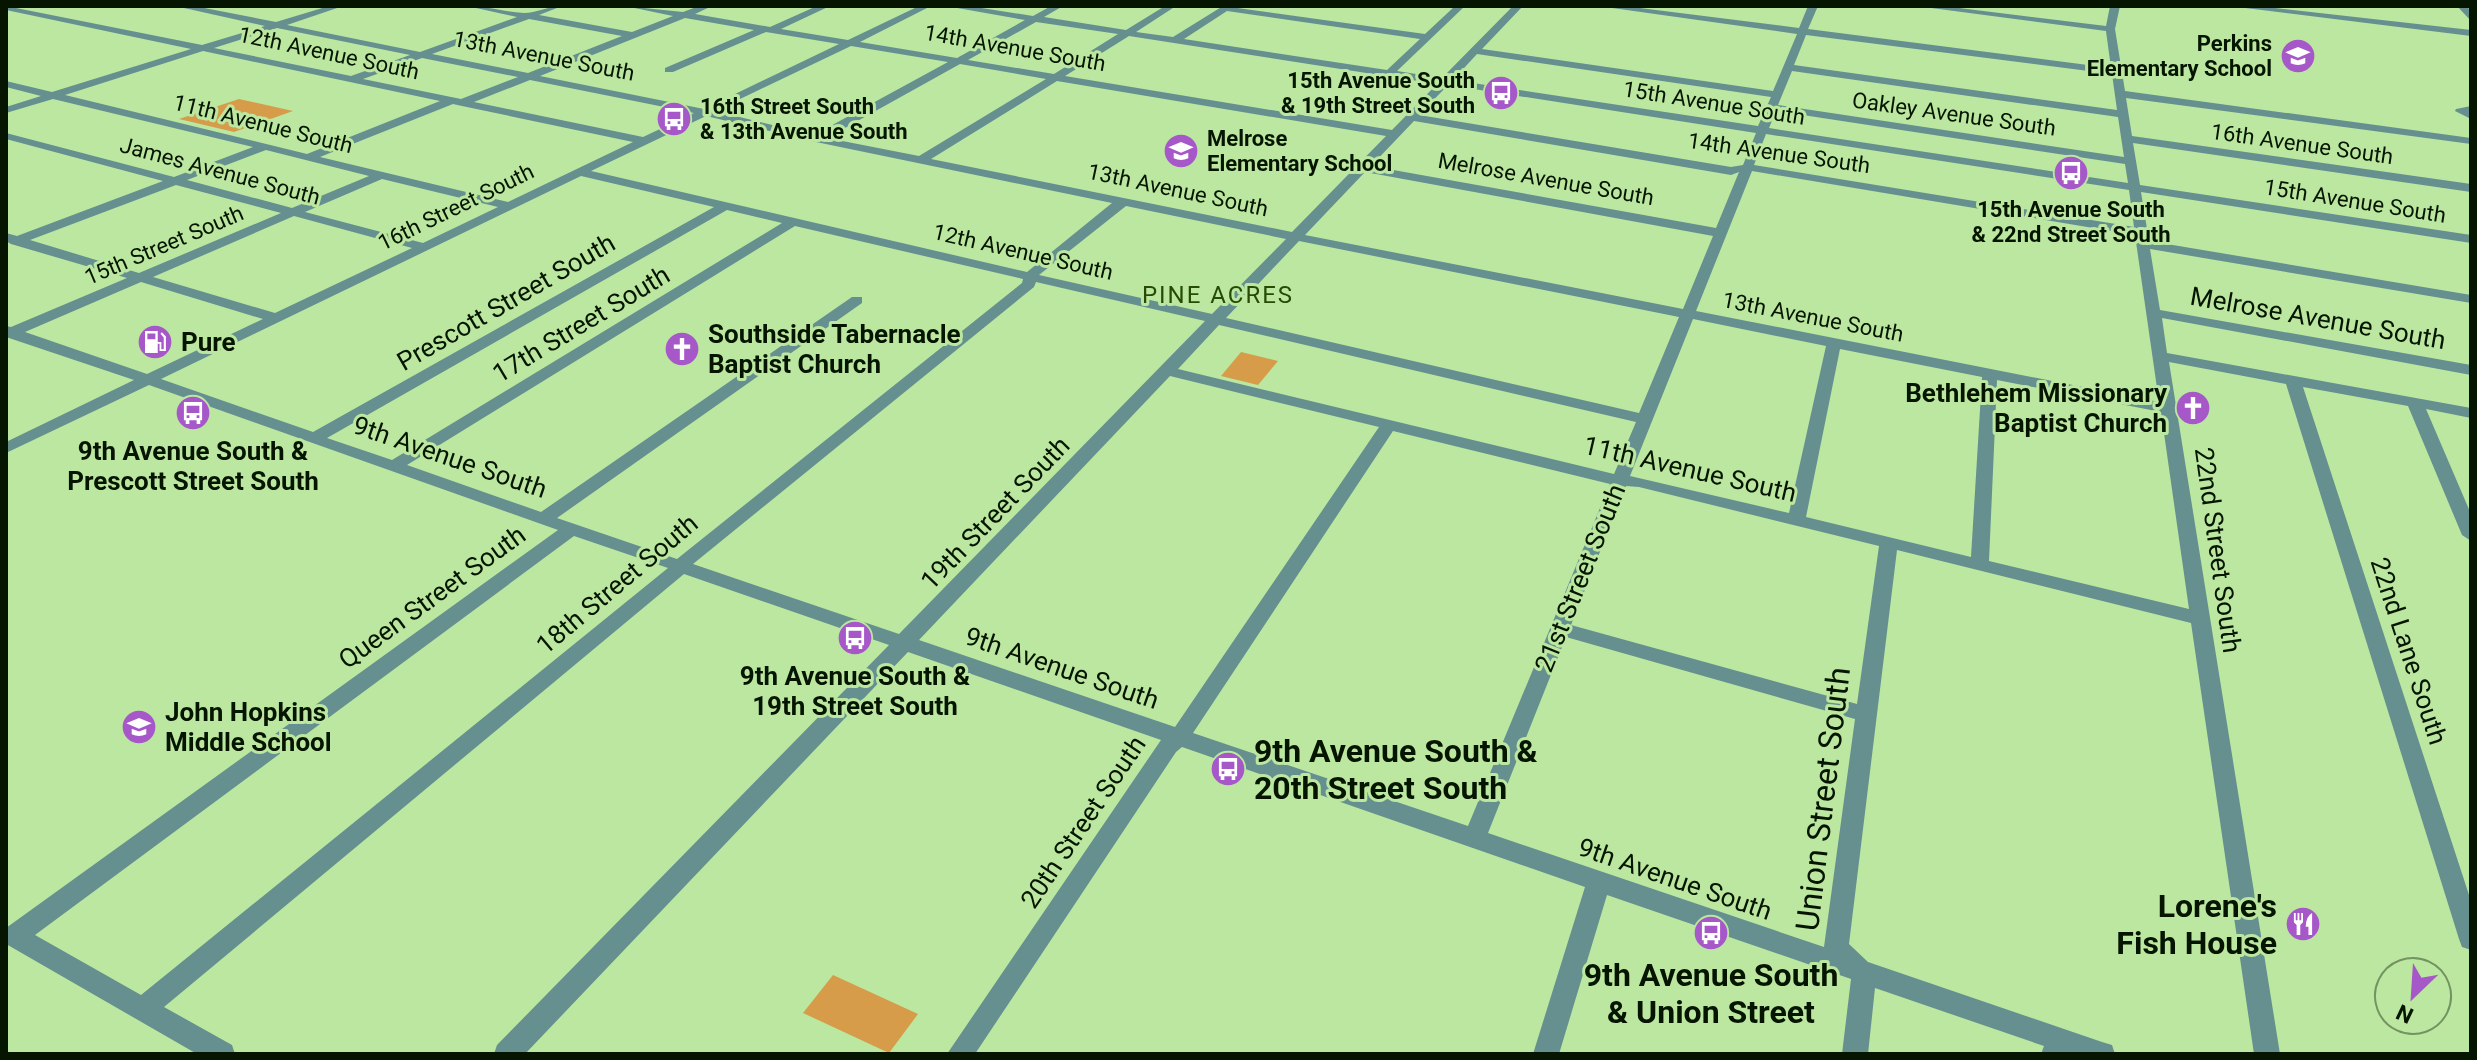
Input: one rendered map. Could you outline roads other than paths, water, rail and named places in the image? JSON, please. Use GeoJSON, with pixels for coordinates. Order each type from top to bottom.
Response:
{"type":"FeatureCollection","features":[{"type":"Feature","properties":{"kind":"street","name":"13th Avenue South"},"geometry":{"type":"LineString","coordinates":[[180,6],[705,112],[816,139],[1297,237],[2169,409]]}},
{"type":"Feature","properties":{"kind":"street"},"geometry":{"type":"LineString","coordinates":[[6,110],[338,6]]}},
{"type":"Feature","properties":{"kind":"street"},"geometry":{"type":"LineString","coordinates":[[472,6],[633,35]]}},
{"type":"Feature","properties":{"kind":"street"},"geometry":{"type":"LineString","coordinates":[[351,80],[557,6]]}},
{"type":"Feature","properties":{"kind":"street","name":"14th Avenue South"},"geometry":{"type":"LineString","coordinates":[[630,6],[1394,134]]}},
{"type":"Feature","properties":{"kind":"street"},"geometry":{"type":"LineString","coordinates":[[309,157],[707,6]]}},
{"type":"Feature","properties":{"kind":"street"},"geometry":{"type":"LineString","coordinates":[[669,70],[825,6]]}},
{"type":"Feature","properties":{"kind":"street","name":"16th Street South"},"geometry":{"type":"LineString","coordinates":[[6,448],[926,6]]}},
{"type":"Feature","properties":{"kind":"street","name":"15th Avenue South"},"geometry":{"type":"LineString","coordinates":[[951,6],[2471,239]]}},
{"type":"Feature","properties":{"kind":"street"},"geometry":{"type":"LineString","coordinates":[[816,139],[1058,6]]}},
{"type":"Feature","properties":{"kind":"street"},"geometry":{"type":"LineString","coordinates":[[921,160],[1171,6]]}},
{"type":"Feature","properties":{"kind":"street"},"geometry":{"type":"LineString","coordinates":[[1389,73],[1456,6]]}},
{"type":"Feature","properties":{"kind":"street","name":"19th Street South"},"geometry":{"type":"LineString","coordinates":[[507,1054],[1518,6]]}},
{"type":"Feature","properties":{"kind":"street"},"geometry":{"type":"LineString","coordinates":[[1603,6],[2117,72]]}},
{"type":"Feature","properties":{"kind":"street","name":"21st Street South"},"geometry":{"type":"LineString","coordinates":[[1474,839],[1813,6]]}},
{"type":"Feature","properties":{"kind":"street"},"geometry":{"type":"LineString","coordinates":[[1921,6],[2110,29]]}},
{"type":"Feature","properties":{"kind":"street","name":"22nd Street South"},"geometry":{"type":"LineString","coordinates":[[2115,6],[2110,29],[2267,1054]]}},
{"type":"Feature","properties":{"kind":"street"},"geometry":{"type":"LineString","coordinates":[[2234,6],[2292,9],[2471,33]]}},
{"type":"Feature","properties":{"kind":"street"},"geometry":{"type":"LineString","coordinates":[[2462,6],[2471,18]]}},
{"type":"Feature","properties":{"kind":"street","name":"12th Avenue South"},"geometry":{"type":"LineString","coordinates":[[6,7],[644,141]]}},
{"type":"Feature","properties":{"kind":"street"},"geometry":{"type":"LineString","coordinates":[[1175,40],[1228,7],[1427,37]]}},
{"type":"Feature","properties":{"kind":"street"},"geometry":{"type":"LineString","coordinates":[[6,16],[26,11]]}},
{"type":"Feature","properties":{"kind":"street"},"geometry":{"type":"LineString","coordinates":[[1477,51],[1774,101]]}},
{"type":"Feature","properties":{"kind":"street"},"geometry":{"type":"LineString","coordinates":[[1788,67],[2123,114]]}},
{"type":"Feature","properties":{"kind":"street","name":"11th Avenue South"},"geometry":{"type":"LineString","coordinates":[[6,84],[509,206]]}},
{"type":"Feature","properties":{"kind":"street"},"geometry":{"type":"LineString","coordinates":[[2120,94],[2471,141]]}},
{"type":"Feature","properties":{"kind":"street","name":"Oakley Avenue South"},"geometry":{"type":"LineString","coordinates":[[1774,101],[2130,161]]}},
{"type":"Feature","properties":{"kind":"street"},"geometry":{"type":"LineString","coordinates":[[2471,109],[2460,111],[2471,116]]}},
{"type":"Feature","properties":{"kind":"street","name":"14th Avenue South"},"geometry":{"type":"LineString","coordinates":[[1411,117],[1731,171],[1747,167],[2471,299]]}},
{"type":"Feature","properties":{"kind":"street","name":"James Avenue South"},"geometry":{"type":"LineString","coordinates":[[6,136],[424,247]]}},
{"type":"Feature","properties":{"kind":"street","name":"16th Avenue South"},"geometry":{"type":"LineString","coordinates":[[2127,139],[2471,188]]}},
{"type":"Feature","properties":{"kind":"street"},"geometry":{"type":"LineString","coordinates":[[10,241],[264,147]]}},
{"type":"Feature","properties":{"kind":"street","name":"Melrose Avenue South"},"geometry":{"type":"LineString","coordinates":[[1363,168],[1720,233]]}},
{"type":"Feature","properties":{"kind":"street","name":"12th Avenue South"},"geometry":{"type":"LineString","coordinates":[[579,172],[1645,419]]}},
{"type":"Feature","properties":{"kind":"street","name":"15th Street South"},"geometry":{"type":"LineString","coordinates":[[8,332],[381,175]]}},
{"type":"Feature","properties":{"kind":"street","name":"18th Street South"},"geometry":{"type":"LineString","coordinates":[[142,1010],[682,566],[690,556],[1029,284],[1030,276],[1115,206],[1125,202]]}},
{"type":"Feature","properties":{"kind":"street","name":"Prescott Street South"},"geometry":{"type":"LineString","coordinates":[[313,439],[723,207]]}},
{"type":"Feature","properties":{"kind":"street","name":"17th Street South"},"geometry":{"type":"LineString","coordinates":[[393,467],[793,222]]}},
{"type":"Feature","properties":{"kind":"street"},"geometry":{"type":"LineString","coordinates":[[10,241],[276,318]]}},
{"type":"Feature","properties":{"kind":"street","name":"Queen Street South"},"geometry":{"type":"LineString","coordinates":[[543,519],[857,300]]}},
{"type":"Feature","properties":{"kind":"street","name":"Melrose Avenue South"},"geometry":{"type":"LineString","coordinates":[[2155,313],[2471,370]]}},
{"type":"Feature","properties":{"kind":"street","name":"9th Avenue South"},"geometry":{"type":"LineString","coordinates":[[8,332],[1599,882],[2066,1050],[2102,1054]]}},
{"type":"Feature","properties":{"kind":"street"},"geometry":{"type":"LineString","coordinates":[[1797,519],[1834,344]]}},
{"type":"Feature","properties":{"kind":"street"},"geometry":{"type":"LineString","coordinates":[[2160,356],[2471,413]]}},
{"type":"Feature","properties":{"kind":"street","name":"11th Avenue South"},"geometry":{"type":"LineString","coordinates":[[1168,371],[1620,481],[1639,482],[1797,519],[2199,618]]}},
{"type":"Feature","properties":{"kind":"street"},"geometry":{"type":"LineString","coordinates":[[1980,565],[1990,375]]}},
{"type":"Feature","properties":{"kind":"street","name":"22nd Lane South"},"geometry":{"type":"LineString","coordinates":[[2293,380],[2471,939]]}},
{"type":"Feature","properties":{"kind":"street"},"geometry":{"type":"LineString","coordinates":[[2415,403],[2462,493],[2471,535]]}},
{"type":"Feature","properties":{"kind":"street","name":"20th Street South"},"geometry":{"type":"LineString","coordinates":[[960,1054],[1168,746],[1179,738],[1265,604],[1389,424]]}},
{"type":"Feature","properties":{"kind":"street","name":"Queen Street South"},"geometry":{"type":"LineString","coordinates":[[142,1010],[15,936],[571,529]]}},
{"type":"Feature","properties":{"kind":"street","name":"Union Street South"},"geometry":{"type":"LineString","coordinates":[[1864,975],[1836,948],[1889,542]]}},
{"type":"Feature","properties":{"kind":"street"},"geometry":{"type":"LineString","coordinates":[[1560,629],[1868,715]]}},
{"type":"Feature","properties":{"kind":"street"},"geometry":{"type":"LineString","coordinates":[[1546,1054],[1599,882]]}},
{"type":"Feature","properties":{"kind":"street"},"geometry":{"type":"LineString","coordinates":[[1855,1054],[1864,975]]}},
{"type":"Feature","properties":{"kind":"street"},"geometry":{"type":"LineString","coordinates":[[142,1010],[222,1054]]}},
{"type":"Feature","properties":{"kind":"place","name":"Perkins Elementary School"},"geometry":{"type":"Point","coordinates":[2298,56]}},
{"type":"Feature","properties":{"kind":"place","name":"15th Avenue South & 19th Street South"},"geometry":{"type":"Point","coordinates":[1501,93]}},
{"type":"Feature","properties":{"kind":"place","name":"16th Street South & 13th Avenue South"},"geometry":{"type":"Point","coordinates":[674,119]}},
{"type":"Feature","properties":{"kind":"place","name":"Melrose Elementary School"},"geometry":{"type":"Point","coordinates":[1181,151]}},
{"type":"Feature","properties":{"kind":"place","name":"15th Avenue South & 22nd Street South"},"geometry":{"type":"Point","coordinates":[2071,173]}},
{"type":"Feature","properties":{"kind":"place","name":"Pure"},"geometry":{"type":"Point","coordinates":[155,342]}},
{"type":"Feature","properties":{"kind":"place","name":"Southside Tabernacle Baptist Church"},"geometry":{"type":"Point","coordinates":[682,349]}},
{"type":"Feature","properties":{"kind":"place","name":"Bethlehem Missionary Baptist Church"},"geometry":{"type":"Point","coordinates":[2193,408]}},
{"type":"Feature","properties":{"kind":"place","name":"9th Avenue South & Prescott Street South"},"geometry":{"type":"Point","coordinates":[193,413]}},
{"type":"Feature","properties":{"kind":"place","name":"9th Avenue South & 19th Street South"},"geometry":{"type":"Point","coordinates":[855,638]}},
{"type":"Feature","properties":{"kind":"place","name":"John Hopkins Middle School"},"geometry":{"type":"Point","coordinates":[139,727]}},
{"type":"Feature","properties":{"kind":"place","name":"9th Avenue South & 20th Street South"},"geometry":{"type":"Point","coordinates":[1228,769]}},
{"type":"Feature","properties":{"kind":"place","name":"Lorene's Fish House"},"geometry":{"type":"Point","coordinates":[2303,924]}},
{"type":"Feature","properties":{"kind":"place","name":"9th Avenue South & Union Street"},"geometry":{"type":"Point","coordinates":[1711,933]}},
{"type":"Feature","properties":{"kind":"district","name":"PINE ACRES"},"geometry":{"type":"Point","coordinates":[1218,295]}}]}
